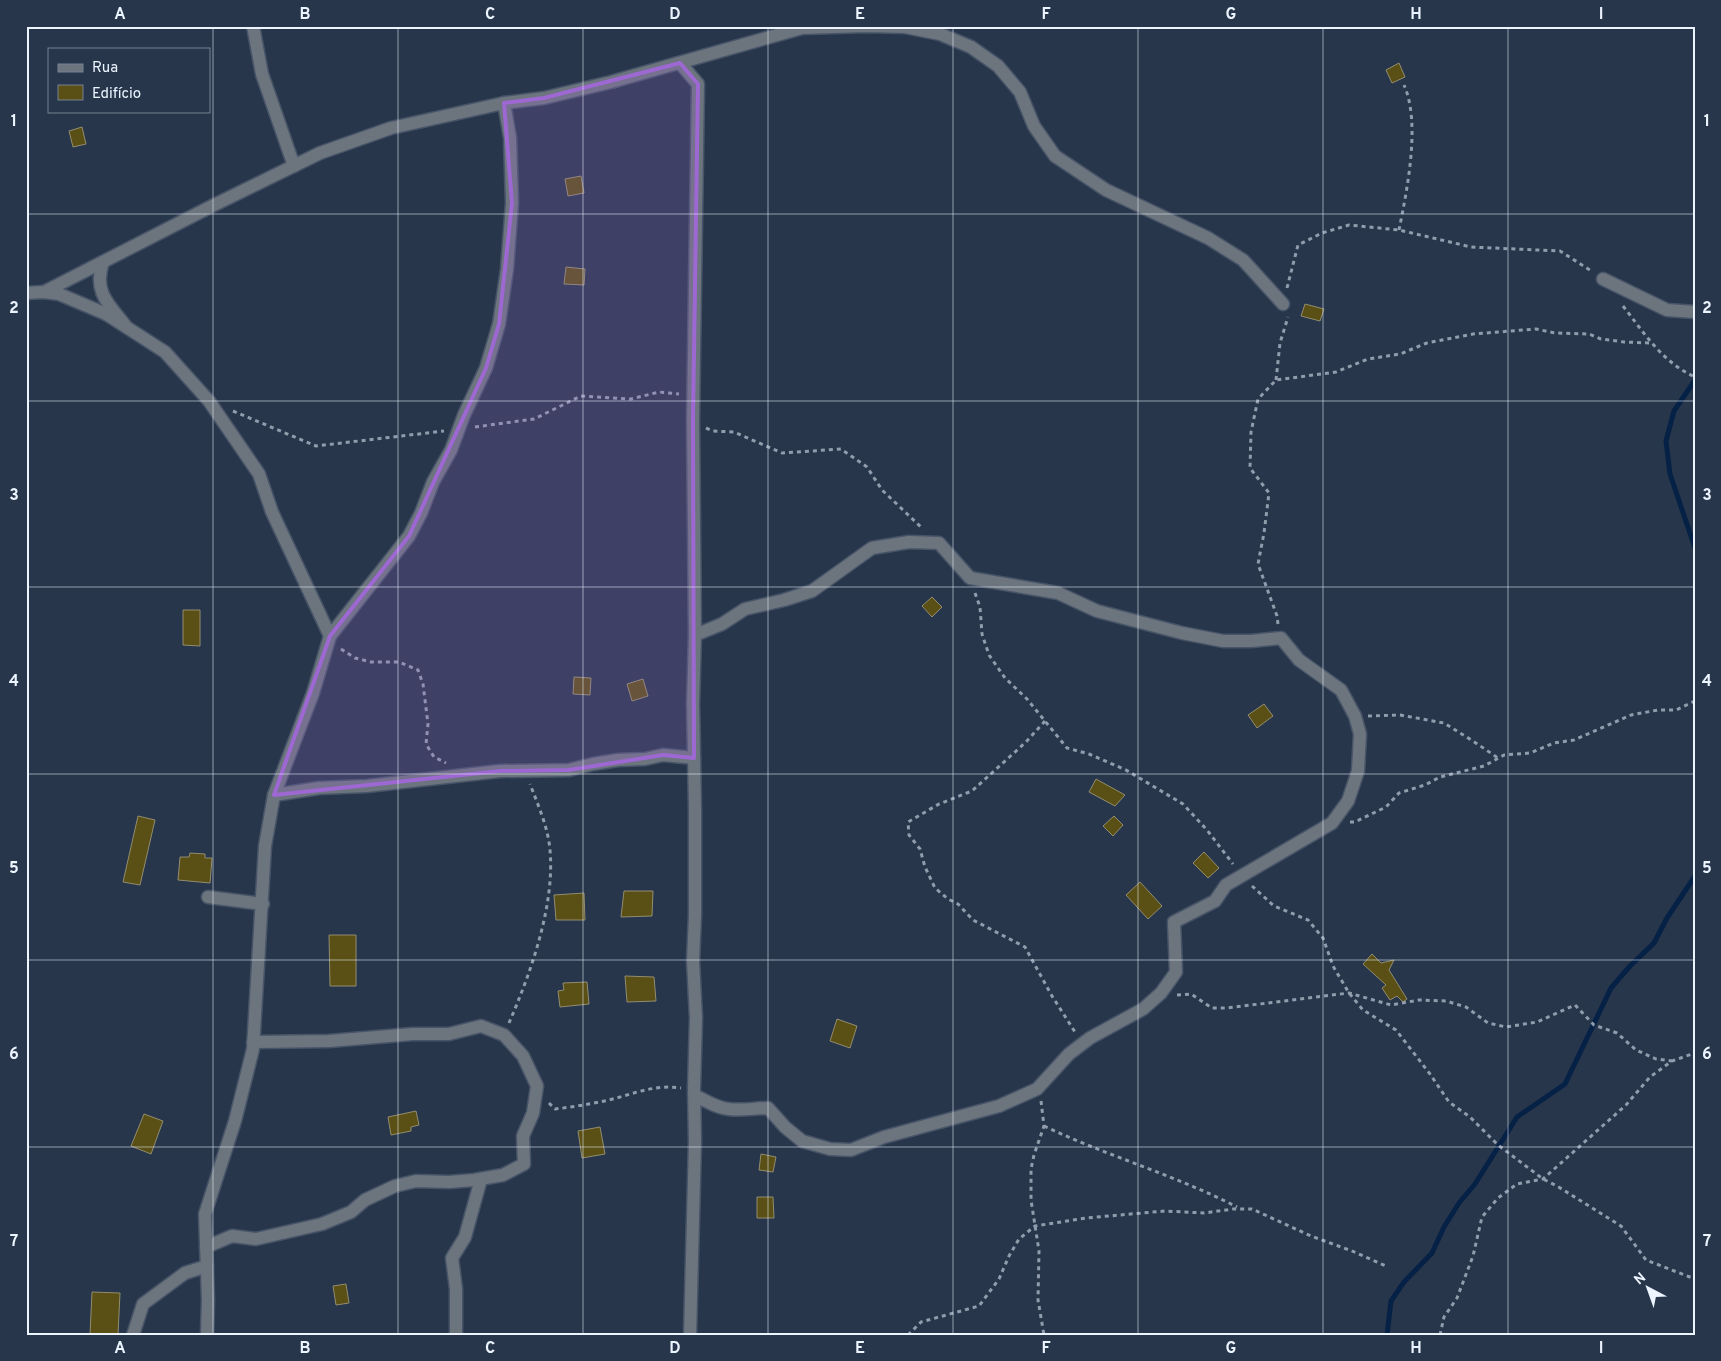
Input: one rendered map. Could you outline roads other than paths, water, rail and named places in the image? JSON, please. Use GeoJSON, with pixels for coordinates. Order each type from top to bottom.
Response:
{"type":"FeatureCollection","features":[{"type":"Feature","properties":{"kind":"street"},"geometry":{"type":"LineString","coordinates":[[252,26],[262,74],[294,166]]}},
{"type":"Feature","properties":{"kind":"street"},"geometry":{"type":"LineString","coordinates":[[44,292],[320,153],[391,128],[504,103],[563,94],[802,28],[905,27],[947,37],[971,47],[998,66],[1020,92],[1034,126],[1055,156],[1106,190],[1208,238],[1243,260],[1283,304]]}},
{"type":"Feature","properties":{"kind":"street"},"geometry":{"type":"LineString","coordinates":[[680,62],[698,84],[693,420],[695,635],[693,704],[695,915],[693,961],[696,1018],[690,1335]]}},
{"type":"Feature","properties":{"kind":"street"},"geometry":{"type":"LineString","coordinates":[[207,1335],[208,1300],[204,1214],[235,1120],[253,1042],[263,904],[265,846],[274,795],[313,693],[330,636],[409,536],[421,513],[433,482],[451,450],[464,415],[486,368],[499,324],[507,269],[512,203],[510,138],[504,103]]}},
{"type":"Feature","properties":{"kind":"street"},"geometry":{"type":"LineString","coordinates":[[104,262],[99,275],[102,295],[126,328]]}},
{"type":"Feature","properties":{"kind":"street"},"geometry":{"type":"LineString","coordinates":[[1603,279],[1667,310],[1695,312]]}},
{"type":"Feature","properties":{"kind":"street"},"geometry":{"type":"LineString","coordinates":[[26,293],[44,292],[59,294],[106,314],[165,352],[210,401],[259,474],[272,512],[330,636]]}},
{"type":"Feature","properties":{"kind":"street"},"geometry":{"type":"LineString","coordinates":[[694,1094],[722,1108],[738,1110],[768,1108],[785,1127],[802,1141],[830,1149],[851,1150],[884,1137],[999,1106],[1037,1089],[1068,1054],[1143,1009],[1161,993],[1176,972],[1174,922],[1215,901],[1226,885],[1332,823],[1348,801],[1358,771],[1360,734],[1355,716],[1341,690],[1300,660],[1281,638],[1223,641],[1182,633],[1097,611],[1058,593],[970,578],[939,543],[909,542],[872,548],[812,591],[745,609],[722,624],[695,635]]}},
{"type":"Feature","properties":{"kind":"street"},"geometry":{"type":"LineString","coordinates":[[274,795],[319,788],[367,786],[500,770],[569,770],[618,760],[663,756],[694,758]]}},
{"type":"Feature","properties":{"kind":"street"},"geometry":{"type":"LineString","coordinates":[[208,896],[263,904]]}},
{"type":"Feature","properties":{"kind":"street"},"geometry":{"type":"LineString","coordinates":[[206,1247],[232,1236],[256,1239],[322,1224],[351,1212],[365,1200],[395,1186],[416,1181],[449,1182],[481,1179],[503,1175],[524,1164],[523,1136],[533,1113],[537,1086],[523,1056],[504,1035],[481,1026],[449,1034],[414,1034],[329,1041],[253,1042]]}},
{"type":"Feature","properties":{"kind":"street"},"geometry":{"type":"LineString","coordinates":[[456,1335],[456,1289],[452,1258],[465,1237],[481,1179]]}},
{"type":"Feature","properties":{"kind":"street"},"geometry":{"type":"LineString","coordinates":[[133,1335],[144,1304],[185,1274],[207,1266]]}},
{"type":"Feature","properties":{"kind":"waterway"},"geometry":{"type":"LineString","coordinates":[[1695,380],[1674,411],[1666,441],[1670,474],[1695,548]]}},
{"type":"Feature","properties":{"kind":"waterway"},"geometry":{"type":"LineString","coordinates":[[1387,1335],[1391,1301],[1404,1282],[1432,1253],[1444,1227],[1459,1203],[1475,1184],[1517,1117],[1565,1084],[1611,988],[1654,943],[1667,918],[1695,876]]}}]}
